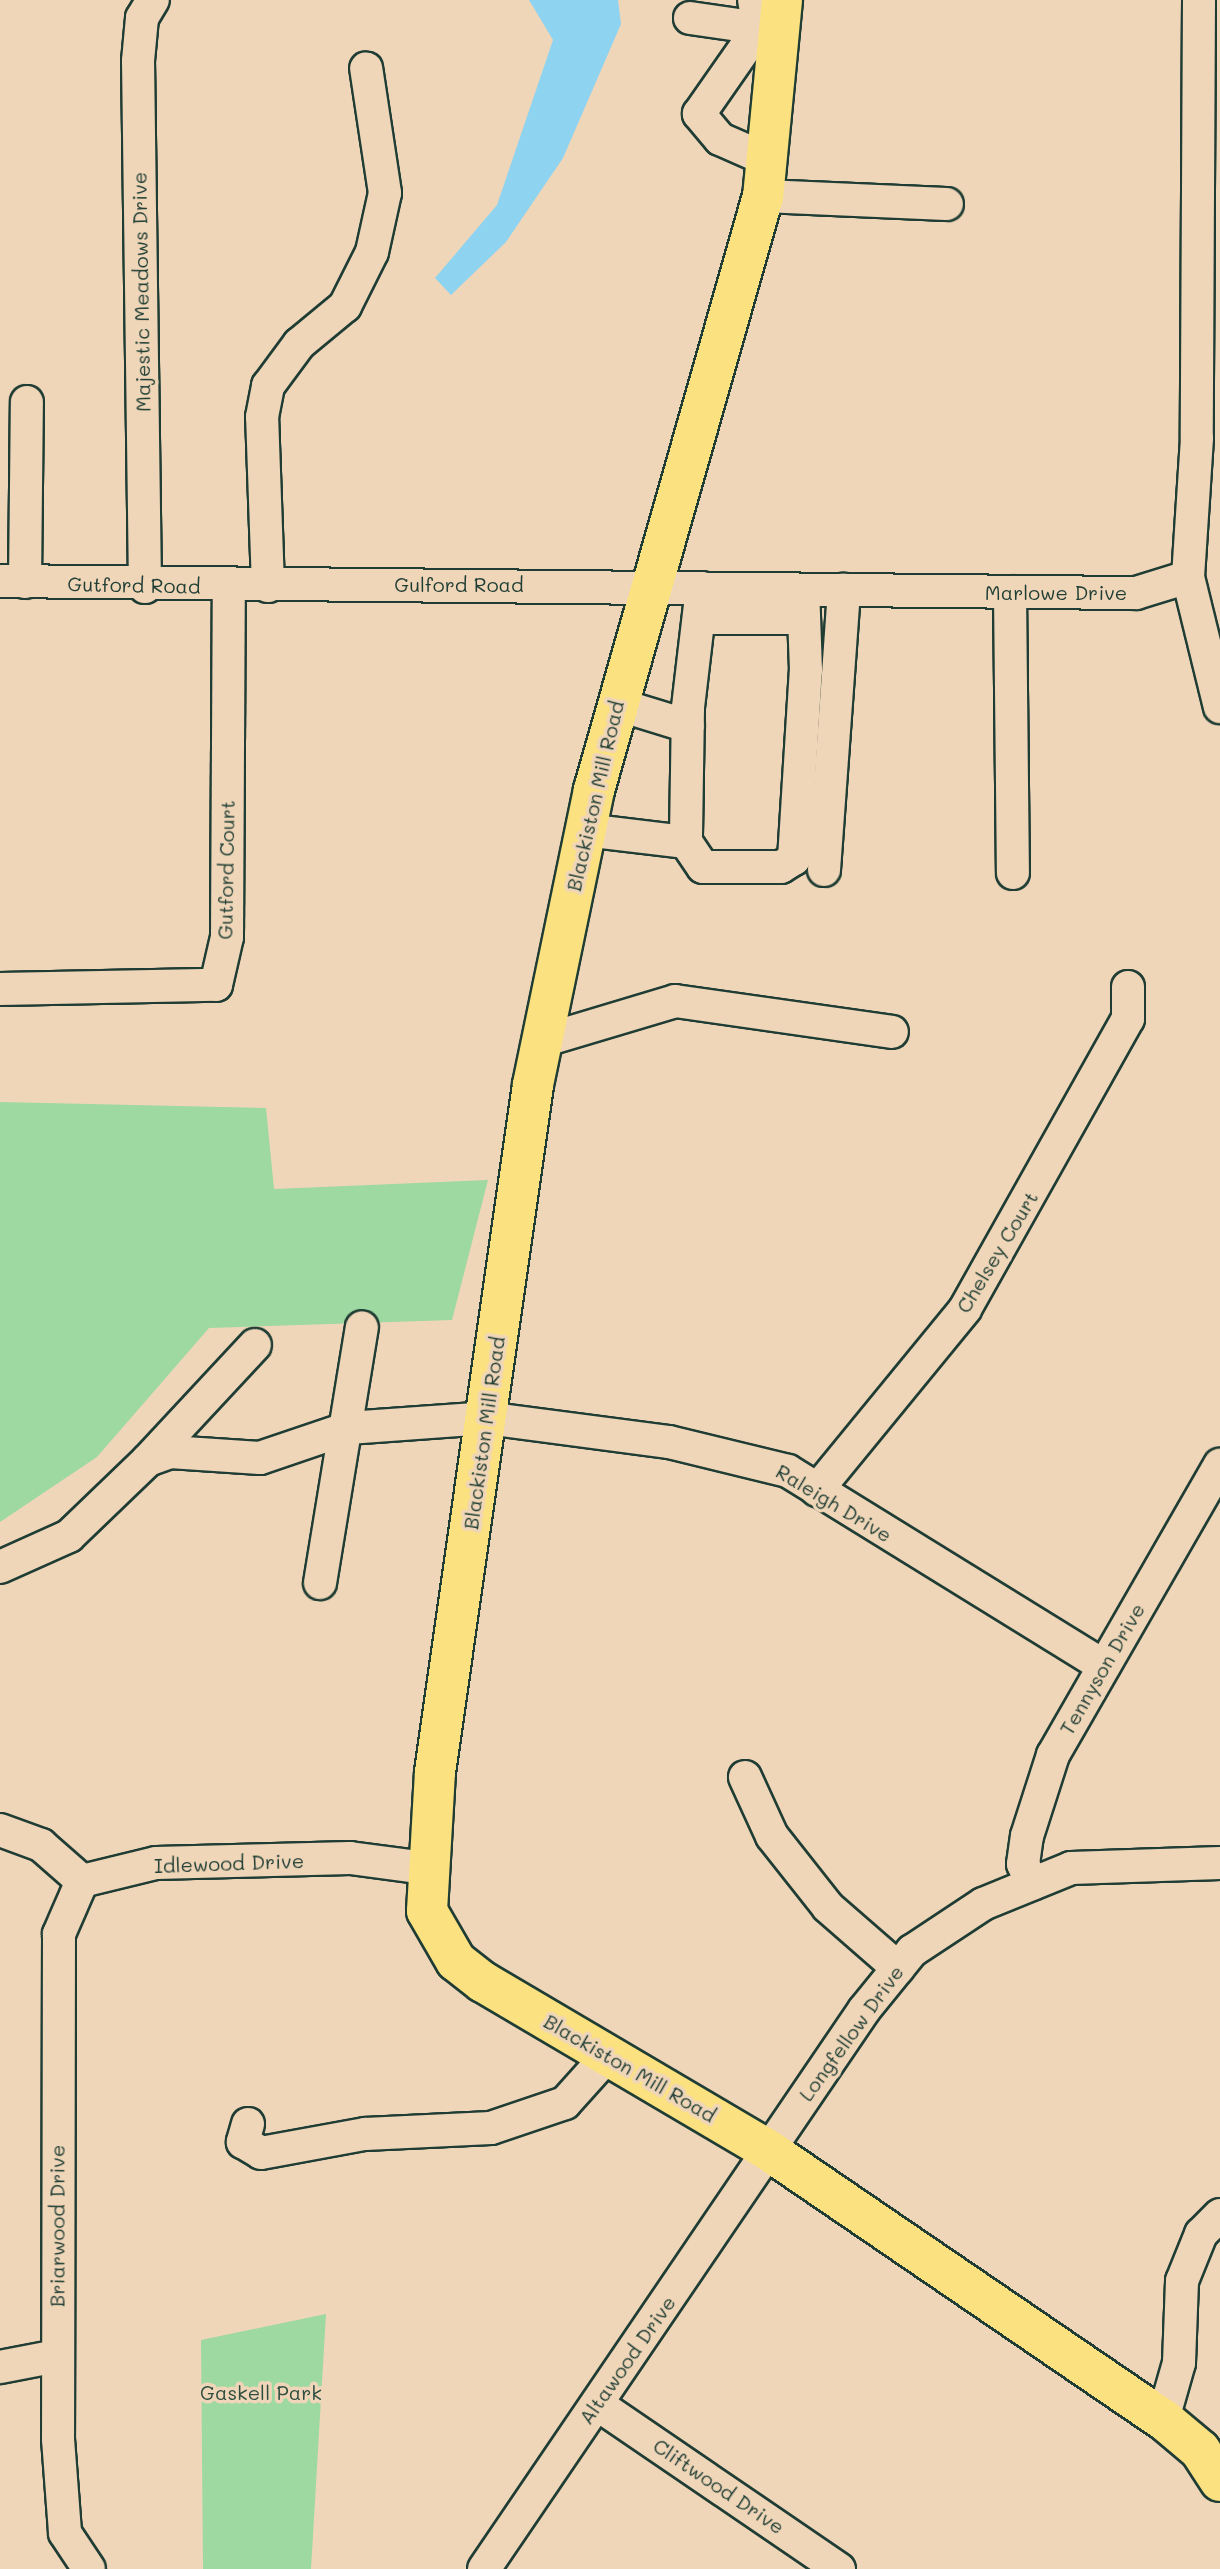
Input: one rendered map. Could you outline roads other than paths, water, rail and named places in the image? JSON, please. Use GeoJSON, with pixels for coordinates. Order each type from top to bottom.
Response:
{"type":"FeatureCollection","features":[{"type":"Feature","properties":{"kind":"main road","name":"Blackiston Mill Road"},"geometry":{"type":"LineString","coordinates":[[769,15],[766,178],[616,704],[585,830],[542,1041],[486,1418],[426,1868],[427,1911],[456,1961],[768,2150],[1163,2419],[1200,2450],[1220,2481]]}},
{"type":"Feature","properties":{"kind":"street","name":"Majestic Meadows Drive"},"geometry":{"type":"LineString","coordinates":[[145,587],[138,61],[142,18],[153,0]]}},
{"type":"Feature","properties":{"kind":"street"},"geometry":{"type":"LineString","coordinates":[[1199,0],[1211,180],[1188,577],[1220,707]]}},
{"type":"Feature","properties":{"kind":"street"},"geometry":{"type":"LineString","coordinates":[[690,18],[769,15]]}},
{"type":"Feature","properties":{"kind":"street"},"geometry":{"type":"LineString","coordinates":[[769,15],[699,114],[720,139],[766,178],[947,204]]}},
{"type":"Feature","properties":{"kind":"street"},"geometry":{"type":"LineString","coordinates":[[268,586],[262,417],[268,386],[299,344],[345,306],[372,252],[385,193],[366,68]]}},
{"type":"Feature","properties":{"kind":"street"},"geometry":{"type":"LineString","coordinates":[[13,582],[27,402]]}},
{"type":"Feature","properties":{"kind":"street","name":"Marlowe Drive"},"geometry":{"type":"LineString","coordinates":[[651,587],[701,603],[803,604],[844,590],[1136,593],[1188,577]]}},
{"type":"Feature","properties":{"kind":"street","name":"Gutford Road"},"geometry":{"type":"LineString","coordinates":[[13,582],[145,587],[268,586]]}},
{"type":"Feature","properties":{"kind":"street","name":"Gutford Court"},"geometry":{"type":"LineString","coordinates":[[0,989],[216,985],[227,937],[229,586]]}},
{"type":"Feature","properties":{"kind":"street","name":"Gulford Road"},"geometry":{"type":"LineString","coordinates":[[268,586],[651,587]]}},
{"type":"Feature","properties":{"kind":"street"},"geometry":{"type":"LineString","coordinates":[[824,870],[844,590]]}},
{"type":"Feature","properties":{"kind":"street"},"geometry":{"type":"LineString","coordinates":[[1010,592],[1013,873]]}},
{"type":"Feature","properties":{"kind":"street"},"geometry":{"type":"LineString","coordinates":[[701,603],[688,726],[686,842],[703,867],[781,867],[794,859],[803,604]]}},
{"type":"Feature","properties":{"kind":"street"},"geometry":{"type":"LineString","coordinates":[[616,704],[688,726]]}},
{"type":"Feature","properties":{"kind":"street"},"geometry":{"type":"LineString","coordinates":[[585,830],[686,842]]}},
{"type":"Feature","properties":{"kind":"street","name":"Chelsey Court"},"geometry":{"type":"LineString","coordinates":[[817,1490],[965,1309],[1128,1019],[1128,987]]}},
{"type":"Feature","properties":{"kind":"street"},"geometry":{"type":"LineString","coordinates":[[542,1041],[675,1001],[892,1032]]}},
{"type":"Feature","properties":{"kind":"street"},"geometry":{"type":"LineString","coordinates":[[320,1583],[348,1428],[362,1327]]}},
{"type":"Feature","properties":{"kind":"street"},"geometry":{"type":"LineString","coordinates":[[0,1567],[69,1536],[148,1460],[255,1345]]}},
{"type":"Feature","properties":{"kind":"street","name":"Raleigh Drive"},"geometry":{"type":"LineString","coordinates":[[148,1460],[170,1452],[260,1458],[348,1428],[486,1418],[748,1457],[817,1490],[1104,1666]]}},
{"type":"Feature","properties":{"kind":"street","name":"Tennyson Drive"},"geometry":{"type":"LineString","coordinates":[[1032,1884],[1023,1864],[1027,1836],[1053,1755],[1220,1465]]}},
{"type":"Feature","properties":{"kind":"street"},"geometry":{"type":"LineString","coordinates":[[745,1777],[772,1836],[828,1907],[898,1968]]}},
{"type":"Feature","properties":{"kind":"street"},"geometry":{"type":"LineString","coordinates":[[0,1830],[41,1845],[82,1881]]}},
{"type":"Feature","properties":{"kind":"street","name":"Idlewood Drive"},"geometry":{"type":"LineString","coordinates":[[82,1881],[156,1863],[350,1858],[426,1868]]}},
{"type":"Feature","properties":{"kind":"street","name":"Longfellow Drive"},"geometry":{"type":"LineString","coordinates":[[768,2150],[898,1968],[983,1904],[1071,1868],[1220,1863]]}},
{"type":"Feature","properties":{"kind":"street","name":"Briarwood Drive"},"geometry":{"type":"LineString","coordinates":[[82,1881],[59,1934],[57,2356],[65,2533],[89,2569]]}},
{"type":"Feature","properties":{"kind":"street"},"geometry":{"type":"LineString","coordinates":[[248,2124],[243,2142],[261,2153],[365,2134],[491,2128],[565,2103],[608,2055]]}},
{"type":"Feature","properties":{"kind":"street","name":"Altawood Drive"},"geometry":{"type":"LineString","coordinates":[[484,2569],[768,2150]]}},
{"type":"Feature","properties":{"kind":"street"},"geometry":{"type":"LineString","coordinates":[[1163,2419],[1179,2363],[1182,2281],[1201,2234],[1220,2215]]}},
{"type":"Feature","properties":{"kind":"street"},"geometry":{"type":"LineString","coordinates":[[0,2367],[57,2356]]}},
{"type":"Feature","properties":{"kind":"street","name":"Cliftwood Drive"},"geometry":{"type":"LineString","coordinates":[[597,2404],[839,2569]]}},
{"type":"Feature","properties":{"kind":"water"},"geometry":{"type":"Polygon","coordinates":[[[529,0],[618,0],[621,24],[563,158],[506,242],[451,295],[435,278],[497,205],[553,40],[529,0]]]}},
{"type":"Feature","properties":{"kind":"park label","name":"Gaskell Park"},"geometry":{"type":"Point","coordinates":[261,2392]}}]}
